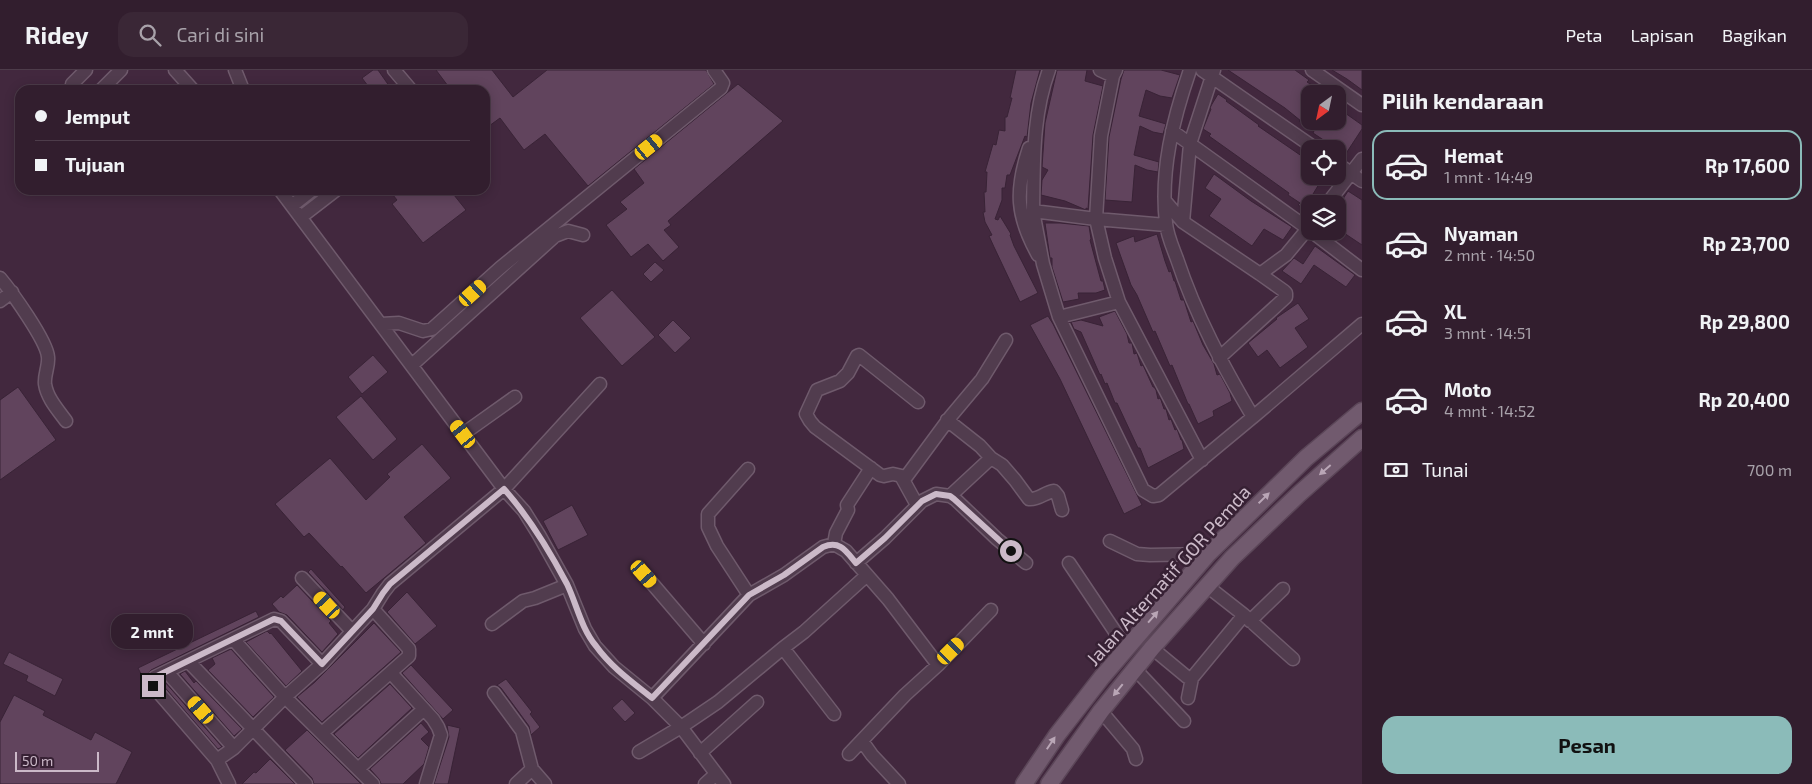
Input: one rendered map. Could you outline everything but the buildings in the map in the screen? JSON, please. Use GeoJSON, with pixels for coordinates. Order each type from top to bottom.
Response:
{"type":"FeatureCollection","features":[{"type":"Feature","properties":{"kind":"main road","name":"Jalan Alternatif GOR Pemda"},"geometry":{"type":"LineString","coordinates":[[1024,784],[1057,735],[1126,648],[1208,554],[1306,458],[1362,410]]}},
{"type":"Feature","properties":{"kind":"main road","name":"Jalan Alternatif GOR Pemda"},"geometry":{"type":"LineString","coordinates":[[1049,784],[1101,711],[1152,648],[1232,558],[1273,518],[1362,438]]}},
{"type":"Feature","properties":{"kind":"street"},"geometry":{"type":"LineString","coordinates":[[72,84],[86,70]]}},
{"type":"Feature","properties":{"kind":"street"},"geometry":{"type":"LineString","coordinates":[[106,85],[121,70]]}},
{"type":"Feature","properties":{"kind":"street"},"geometry":{"type":"LineString","coordinates":[[175,70],[188,85]]}},
{"type":"Feature","properties":{"kind":"street"},"geometry":{"type":"LineString","coordinates":[[235,70],[240,85]]}},
{"type":"Feature","properties":{"kind":"street"},"geometry":{"type":"LineString","coordinates":[[394,70],[407,85]]}},
{"type":"Feature","properties":{"kind":"street"},"geometry":{"type":"LineString","coordinates":[[381,324],[400,323],[423,331],[432,329],[500,268],[721,88],[723,83],[714,70]]}},
{"type":"Feature","properties":{"kind":"street"},"geometry":{"type":"LineString","coordinates":[[1042,264],[1027,236],[1018,198],[1020,182],[1049,70]]}},
{"type":"Feature","properties":{"kind":"street"},"geometry":{"type":"LineString","coordinates":[[1100,70],[1115,73],[1101,136],[1096,219],[1105,258],[1119,302],[1202,460]]}},
{"type":"Feature","properties":{"kind":"street"},"geometry":{"type":"LineString","coordinates":[[1190,70],[1172,131],[1165,172],[1166,224],[1189,294],[1218,358],[1253,417]]}},
{"type":"Feature","properties":{"kind":"street"},"geometry":{"type":"LineString","coordinates":[[1312,70],[1362,105]]}},
{"type":"Feature","properties":{"kind":"street"},"geometry":{"type":"LineString","coordinates":[[1183,222],[1190,144],[1209,72],[1303,140]]}},
{"type":"Feature","properties":{"kind":"street"},"geometry":{"type":"LineString","coordinates":[[1172,131],[1301,223]]}},
{"type":"Feature","properties":{"kind":"street"},"geometry":{"type":"LineString","coordinates":[[1034,133],[1033,211],[1042,264],[1060,317],[1143,490],[1148,495],[1159,495],[1362,324]]}},
{"type":"Feature","properties":{"kind":"street"},"geometry":{"type":"LineString","coordinates":[[1335,195],[1362,159]]}},
{"type":"Feature","properties":{"kind":"street"},"geometry":{"type":"LineString","coordinates":[[1346,170],[1362,181]]}},
{"type":"Feature","properties":{"kind":"street"},"geometry":{"type":"LineString","coordinates":[[284,195],[504,489],[524,511],[567,585],[585,629],[595,646],[614,667],[652,698],[681,727],[724,784]]}},
{"type":"Feature","properties":{"kind":"street"},"geometry":{"type":"LineString","coordinates":[[293,205],[306,195]]}},
{"type":"Feature","properties":{"kind":"street"},"geometry":{"type":"LineString","coordinates":[[302,217],[330,195]]}},
{"type":"Feature","properties":{"kind":"street"},"geometry":{"type":"LineString","coordinates":[[1165,201],[1183,222],[1286,293],[1286,297],[1218,358]]}},
{"type":"Feature","properties":{"kind":"street"},"geometry":{"type":"LineString","coordinates":[[1033,211],[1096,219],[1166,224]]}},
{"type":"Feature","properties":{"kind":"street"},"geometry":{"type":"LineString","coordinates":[[412,365],[555,236],[568,231],[583,235]]}},
{"type":"Feature","properties":{"kind":"street"},"geometry":{"type":"LineString","coordinates":[[1260,274],[1286,255],[1301,239]]}},
{"type":"Feature","properties":{"kind":"street"},"geometry":{"type":"LineString","coordinates":[[1324,240],[1362,270]]}},
{"type":"Feature","properties":{"kind":"street"},"geometry":{"type":"LineString","coordinates":[[0,278],[12,292],[40,338],[48,356],[45,384],[50,400],[66,421]]}},
{"type":"Feature","properties":{"kind":"street"},"geometry":{"type":"LineString","coordinates":[[0,301],[12,292]]}},
{"type":"Feature","properties":{"kind":"street"},"geometry":{"type":"LineString","coordinates":[[1060,317],[1119,302]]}},
{"type":"Feature","properties":{"kind":"street"},"geometry":{"type":"LineString","coordinates":[[918,402],[859,355],[840,381],[817,390],[806,414],[815,427],[880,475],[907,475],[947,420],[982,379],[1006,340]]}},
{"type":"Feature","properties":{"kind":"street"},"geometry":{"type":"LineString","coordinates":[[217,760],[234,748],[285,697],[322,664],[373,609],[390,584],[504,489],[600,384]]}},
{"type":"Feature","properties":{"kind":"street"},"geometry":{"type":"LineString","coordinates":[[463,434],[515,397]]}},
{"type":"Feature","properties":{"kind":"street"},"geometry":{"type":"LineString","coordinates":[[947,420],[980,446],[991,458],[1002,465],[1029,499],[1033,500],[1054,491],[1058,496],[1062,510]]}},
{"type":"Feature","properties":{"kind":"street"},"geometry":{"type":"LineString","coordinates":[[950,496],[991,458]]}},
{"type":"Feature","properties":{"kind":"street"},"geometry":{"type":"LineString","coordinates":[[834,544],[836,533],[848,510],[847,505],[871,468]]}},
{"type":"Feature","properties":{"kind":"street"},"geometry":{"type":"LineString","coordinates":[[748,469],[708,514],[708,527],[717,546],[749,595]]}},
{"type":"Feature","properties":{"kind":"street"},"geometry":{"type":"LineString","coordinates":[[901,476],[916,505]]}},
{"type":"Feature","properties":{"kind":"street"},"geometry":{"type":"LineString","coordinates":[[856,563],[885,538],[916,505],[936,494],[950,496],[1026,563]]}},
{"type":"Feature","properties":{"kind":"street"},"geometry":{"type":"LineString","coordinates":[[1110,541],[1137,554],[1208,554]]}},
{"type":"Feature","properties":{"kind":"street"},"geometry":{"type":"LineString","coordinates":[[652,698],[749,595],[784,575],[823,547],[834,544],[846,551],[898,612],[938,665]]}},
{"type":"Feature","properties":{"kind":"street"},"geometry":{"type":"LineString","coordinates":[[1069,563],[1126,648]]}},
{"type":"Feature","properties":{"kind":"street"},"geometry":{"type":"LineString","coordinates":[[644,574],[704,644]]}},
{"type":"Feature","properties":{"kind":"street"},"geometry":{"type":"LineString","coordinates":[[639,752],[718,702],[804,632],[866,576]]}},
{"type":"Feature","properties":{"kind":"street"},"geometry":{"type":"LineString","coordinates":[[302,578],[352,631]]}},
{"type":"Feature","properties":{"kind":"street"},"geometry":{"type":"LineString","coordinates":[[492,624],[523,601],[536,598],[567,585]]}},
{"type":"Feature","properties":{"kind":"street"},"geometry":{"type":"LineString","coordinates":[[1207,586],[1293,659]]}},
{"type":"Feature","properties":{"kind":"street"},"geometry":{"type":"LineString","coordinates":[[1188,698],[1192,678],[1247,618],[1283,589]]}},
{"type":"Feature","properties":{"kind":"street"},"geometry":{"type":"LineString","coordinates":[[322,733],[409,656],[409,649],[373,609]]}},
{"type":"Feature","properties":{"kind":"street"},"geometry":{"type":"LineString","coordinates":[[849,754],[905,695],[938,665],[991,610]]}},
{"type":"Feature","properties":{"kind":"street"},"geometry":{"type":"LineString","coordinates":[[229,784],[217,760],[153,686],[151,683],[155,677],[274,619],[281,621],[322,664]]}},
{"type":"Feature","properties":{"kind":"street"},"geometry":{"type":"LineString","coordinates":[[233,639],[285,697],[373,784]]}},
{"type":"Feature","properties":{"kind":"street"},"geometry":{"type":"LineString","coordinates":[[782,648],[834,714]]}},
{"type":"Feature","properties":{"kind":"street"},"geometry":{"type":"LineString","coordinates":[[1152,648],[1187,677],[1192,678]]}},
{"type":"Feature","properties":{"kind":"street"},"geometry":{"type":"LineString","coordinates":[[188,661],[306,784]]}},
{"type":"Feature","properties":{"kind":"street"},"geometry":{"type":"LineString","coordinates":[[1135,669],[1184,722]]}},
{"type":"Feature","properties":{"kind":"street"},"geometry":{"type":"LineString","coordinates":[[167,672],[234,748]]}},
{"type":"Feature","properties":{"kind":"street"},"geometry":{"type":"LineString","coordinates":[[390,673],[438,726],[441,735],[425,782]]}},
{"type":"Feature","properties":{"kind":"street"},"geometry":{"type":"LineString","coordinates":[[494,693],[522,731],[532,769],[546,784]]}},
{"type":"Feature","properties":{"kind":"street"},"geometry":{"type":"LineString","coordinates":[[700,753],[757,702]]}},
{"type":"Feature","properties":{"kind":"street"},"geometry":{"type":"LineString","coordinates":[[358,769],[424,709]]}},
{"type":"Feature","properties":{"kind":"street"},"geometry":{"type":"LineString","coordinates":[[1101,711],[1133,749],[1136,759]]}},
{"type":"Feature","properties":{"kind":"street"},"geometry":{"type":"LineString","coordinates":[[862,741],[891,781]]}},
{"type":"Feature","properties":{"kind":"street"},"geometry":{"type":"LineString","coordinates":[[516,784],[532,769]]}},
{"type":"Feature","properties":{"kind":"street"},"geometry":{"type":"LineString","coordinates":[[705,784],[716,774]]}},
{"type":"Feature","properties":{"kind":"route"},"geometry":{"type":"LineString","coordinates":[[153,686],[151,683],[155,677],[274,619],[281,621],[322,664],[373,609],[390,584],[504,489],[524,511],[539,536],[567,585],[585,629],[595,646],[614,667],[652,698],[749,595],[775,581],[823,547],[831,544],[846,551],[856,563],[885,538],[916,505],[936,494],[950,496],[954,499],[1011,551]]}}]}
